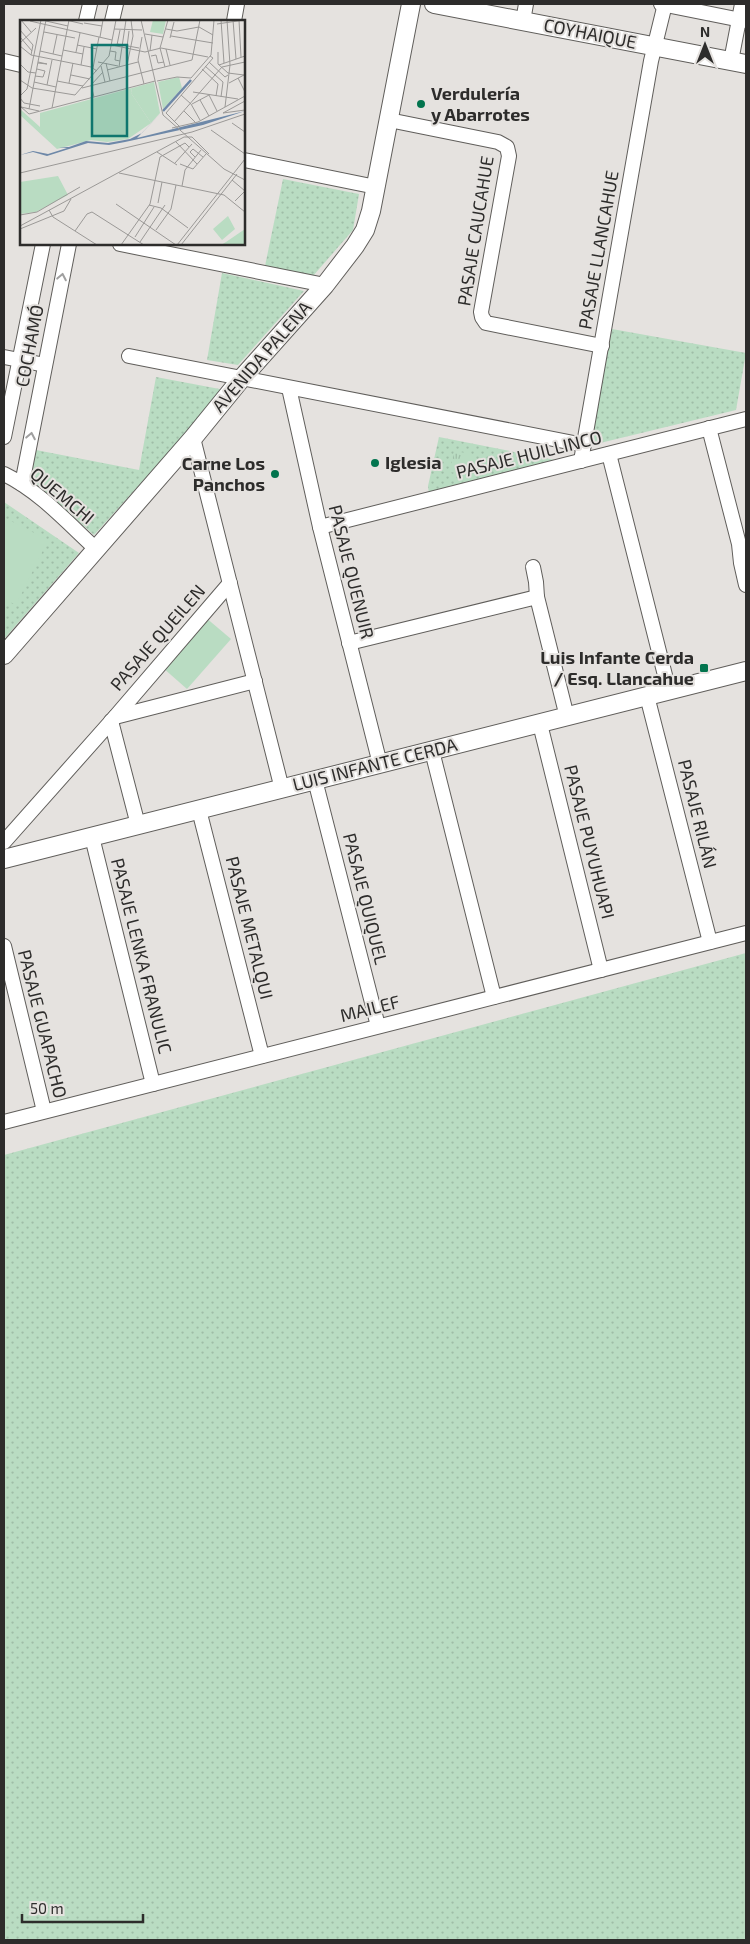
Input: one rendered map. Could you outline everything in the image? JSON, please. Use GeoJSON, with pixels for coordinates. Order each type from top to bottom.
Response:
{"type":"FeatureCollection","features":[{"type":"Feature","properties":{"kind":"street"},"geometry":{"type":"LineString","coordinates":[[86,20],[90,4]]}},
{"type":"Feature","properties":{"kind":"street"},"geometry":{"type":"LineString","coordinates":[[112,20],[116,4]]}},
{"type":"Feature","properties":{"kind":"street"},"geometry":{"type":"LineString","coordinates":[[234,20],[237,4]]}},
{"type":"Feature","properties":{"kind":"street","name":"AVENIDA PALENA"},"geometry":{"type":"LineString","coordinates":[[4,655],[95,548],[194,438],[241,379],[325,285],[356,246],[365,230],[371,212],[411,4]]}},
{"type":"Feature","properties":{"kind":"street","name":"COYHAIQUE"},"geometry":{"type":"LineString","coordinates":[[434,4],[524,12],[654,46],[738,63]]}},
{"type":"Feature","properties":{"kind":"street"},"geometry":{"type":"LineString","coordinates":[[664,4],[743,20]]}},
{"type":"Feature","properties":{"kind":"street","name":"PASAJE LLANCAHUE"},"geometry":{"type":"LineString","coordinates":[[581,461],[654,46],[664,4]]}},
{"type":"Feature","properties":{"kind":"street"},"geometry":{"type":"LineString","coordinates":[[738,63],[743,20],[742,4]]}},
{"type":"Feature","properties":{"kind":"street"},"geometry":{"type":"LineString","coordinates":[[4,61],[20,65]]}},
{"type":"Feature","properties":{"kind":"street","name":"PASAJE CAUCAHUE"},"geometry":{"type":"LineString","coordinates":[[389,120],[498,142],[507,147],[509,156],[481,312],[486,323],[602,346]]}},
{"type":"Feature","properties":{"kind":"street"},"geometry":{"type":"LineString","coordinates":[[245,160],[376,186]]}},
{"type":"Feature","properties":{"kind":"street","name":"COCHAMÓ"},"geometry":{"type":"LineString","coordinates":[[4,437],[43,245]]}},
{"type":"Feature","properties":{"kind":"street","name":"COCHAMÓ"},"geometry":{"type":"LineString","coordinates":[[22,484],[69,245]]}},
{"type":"Feature","properties":{"kind":"street"},"geometry":{"type":"LineString","coordinates":[[125,245],[325,285]]}},
{"type":"Feature","properties":{"kind":"street","name":"PASAJE HUILLINCO"},"geometry":{"type":"LineString","coordinates":[[129,356],[584,445]]}},
{"type":"Feature","properties":{"kind":"street"},"geometry":{"type":"LineString","coordinates":[[4,357],[45,365]]}},
{"type":"Feature","properties":{"kind":"street","name":"PASAJE QUENUIR"},"geometry":{"type":"LineString","coordinates":[[289,388],[320,527],[380,764]]}},
{"type":"Feature","properties":{"kind":"street","name":"PASAJE HUILLINCO"},"geometry":{"type":"LineString","coordinates":[[320,527],[746,419]]}},
{"type":"Feature","properties":{"kind":"street"},"geometry":{"type":"LineString","coordinates":[[709,428],[743,543],[741,563],[746,585]]}},
{"type":"Feature","properties":{"kind":"street","name":"PASAJE QUEILEN"},"geometry":{"type":"LineString","coordinates":[[194,438],[282,789]]}},
{"type":"Feature","properties":{"kind":"street"},"geometry":{"type":"LineString","coordinates":[[609,454],[669,691]]}},
{"type":"Feature","properties":{"kind":"street","name":"QUEMCHI"},"geometry":{"type":"LineString","coordinates":[[4,474],[22,484],[41,499],[95,548]]}},
{"type":"Feature","properties":{"kind":"street"},"geometry":{"type":"LineString","coordinates":[[532,567],[536,582],[536,597],[567,717]]}},
{"type":"Feature","properties":{"kind":"street","name":"PASAJE QUEILEN"},"geometry":{"type":"LineString","coordinates":[[4,842],[230,583]]}},
{"type":"Feature","properties":{"kind":"street"},"geometry":{"type":"LineString","coordinates":[[349,643],[536,597]]}},
{"type":"Feature","properties":{"kind":"street","name":"LUIS INFANTE CERDA"},"geometry":{"type":"LineString","coordinates":[[4,859],[746,671]]}},
{"type":"Feature","properties":{"kind":"street","name":"PASAJE QUEILEN"},"geometry":{"type":"LineString","coordinates":[[113,719],[255,681]]}},
{"type":"Feature","properties":{"kind":"street","name":"PASAJE RILÁN"},"geometry":{"type":"LineString","coordinates":[[647,696],[710,942]]}},
{"type":"Feature","properties":{"kind":"street"},"geometry":{"type":"LineString","coordinates":[[113,719],[138,825]]}},
{"type":"Feature","properties":{"kind":"street","name":"PASAJE PUYUHUAPI"},"geometry":{"type":"LineString","coordinates":[[540,724],[601,970]]}},
{"type":"Feature","properties":{"kind":"street"},"geometry":{"type":"LineString","coordinates":[[432,751],[494,997]]}},
{"type":"Feature","properties":{"kind":"street","name":"PASAJE QUIQUEL"},"geometry":{"type":"LineString","coordinates":[[315,780],[378,1026]]}},
{"type":"Feature","properties":{"kind":"street","name":"PASAJE METALQUI"},"geometry":{"type":"LineString","coordinates":[[199,810],[262,1056]]}},
{"type":"Feature","properties":{"kind":"street","name":"PASAJE LENKA FRANULIC"},"geometry":{"type":"LineString","coordinates":[[92,837],[153,1084]]}},
{"type":"Feature","properties":{"kind":"street","name":"MAILEF"},"geometry":{"type":"LineString","coordinates":[[4,1122],[746,933]]}},
{"type":"Feature","properties":{"kind":"street","name":"PASAJE GUAPACHO"},"geometry":{"type":"LineString","coordinates":[[4,946],[44,1111]]}},
{"type":"Feature","properties":{"kind":"green space"},"geometry":{"type":"Polygon","coordinates":[[[283,179],[359,194],[353,230],[313,276],[265,266],[283,179]]]}},
{"type":"Feature","properties":{"kind":"green space"},"geometry":{"type":"Polygon","coordinates":[[[222,273],[304,291],[238,365],[207,360],[222,273]]]}},
{"type":"Feature","properties":{"kind":"green space"},"geometry":{"type":"Polygon","coordinates":[[[612,329],[746,353],[736,410],[596,444],[591,437],[612,329]]]}},
{"type":"Feature","properties":{"kind":"green space"},"geometry":{"type":"Polygon","coordinates":[[[156,377],[225,390],[94,535],[31,479],[36,450],[139,470],[156,377]]]}},
{"type":"Feature","properties":{"kind":"green space"},"geometry":{"type":"Polygon","coordinates":[[[439,437],[560,461],[429,494],[428,486],[439,437]]]}},
{"type":"Feature","properties":{"kind":"green space"},"geometry":{"type":"Polygon","coordinates":[[[454,451],[472,454],[468,475],[450,472],[454,451]]]}},
{"type":"Feature","properties":{"kind":"green space"},"geometry":{"type":"Polygon","coordinates":[[[4,502],[79,553],[4,639],[4,502]]]}},
{"type":"Feature","properties":{"kind":"green space"},"geometry":{"type":"Polygon","coordinates":[[[9,520],[48,540],[16,605],[4,599],[4,530],[9,520]]]}},
{"type":"Feature","properties":{"kind":"green space"},"geometry":{"type":"Polygon","coordinates":[[[205,617],[231,639],[187,689],[162,667],[205,617]]]}},
{"type":"Feature","properties":{"kind":"green space"},"geometry":{"type":"Polygon","coordinates":[[[746,953],[746,1940],[4,1940],[4,1155],[746,953]]]}},
{"type":"Feature","properties":{"kind":"place","name":"Verdulería y Abarrotes"},"geometry":{"type":"Point","coordinates":[421,104]}},
{"type":"Feature","properties":{"kind":"place","name":"Iglesia"},"geometry":{"type":"Point","coordinates":[375,463]}},
{"type":"Feature","properties":{"kind":"place","name":"Carne Los Panchos"},"geometry":{"type":"Point","coordinates":[275,474]}},
{"type":"Feature","properties":{"kind":"place","name":"Luis Infante Cerda / Esq. Llancahue"},"geometry":{"type":"Point","coordinates":[704,668]}}]}
